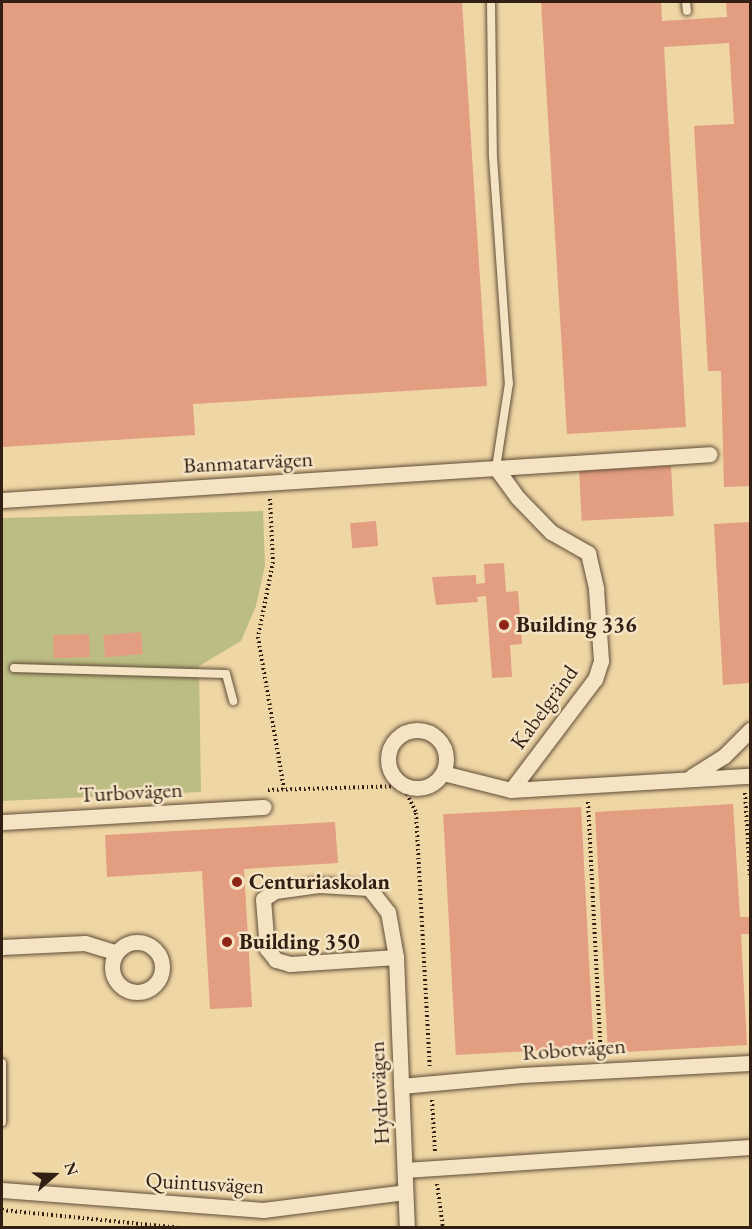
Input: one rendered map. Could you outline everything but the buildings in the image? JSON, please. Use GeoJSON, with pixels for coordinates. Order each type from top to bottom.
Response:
{"type":"FeatureCollection","features":[{"type":"Feature","properties":{"kind":"street","name":"Banmatarvägen"},"geometry":{"type":"LineString","coordinates":[[2,500],[498,470],[710,454]]}},
{"type":"Feature","properties":{"kind":"street","name":"Kabelgränd"},"geometry":{"type":"LineString","coordinates":[[498,470],[551,532],[588,553],[596,589],[601,661],[596,679],[511,790]]}},
{"type":"Feature","properties":{"kind":"street"},"geometry":{"type":"LineString","coordinates":[[683,779],[703,772],[750,730]]}},
{"type":"Feature","properties":{"kind":"street"},"geometry":{"type":"LineString","coordinates":[[443,773],[511,790],[747,777]]}},
{"type":"Feature","properties":{"kind":"street","name":"Turbovägen"},"geometry":{"type":"LineString","coordinates":[[2,822],[264,807]]}},
{"type":"Feature","properties":{"kind":"street","name":"Hydrovägen"},"geometry":{"type":"LineString","coordinates":[[396,957],[290,964],[276,960],[267,948],[263,899],[274,891],[319,885],[369,888],[388,912],[396,957],[407,1227]]}},
{"type":"Feature","properties":{"kind":"street"},"geometry":{"type":"LineString","coordinates":[[2,947],[85,943],[115,952]]}},
{"type":"Feature","properties":{"kind":"street","name":"Robotvägen"},"geometry":{"type":"LineString","coordinates":[[401,1086],[602,1070],[750,1063]]}},
{"type":"Feature","properties":{"kind":"street"},"geometry":{"type":"LineString","coordinates":[[405,1170],[750,1147]]}},
{"type":"Feature","properties":{"kind":"street","name":"Quintusvägen"},"geometry":{"type":"LineString","coordinates":[[2,1190],[263,1210],[405,1192]]}},
{"type":"Feature","properties":{"kind":"lane"},"geometry":{"type":"LineString","coordinates":[[491,2],[493,157],[508,383],[498,470]]}},
{"type":"Feature","properties":{"kind":"lane"},"geometry":{"type":"LineString","coordinates":[[686,2],[687,11]]}},
{"type":"Feature","properties":{"kind":"lane"},"geometry":{"type":"LineString","coordinates":[[14,668],[226,674],[233,701]]}},
{"type":"Feature","properties":{"kind":"lane"},"geometry":{"type":"LineString","coordinates":[[2,1063],[2,1122]]}},
{"type":"Feature","properties":{"kind":"path"},"geometry":{"type":"LineString","coordinates":[[260,500],[272,499],[273,562],[258,637],[259,655],[284,789]]}},
{"type":"Feature","properties":{"kind":"path"},"geometry":{"type":"LineString","coordinates":[[747,777],[750,877]]}},
{"type":"Feature","properties":{"kind":"path"},"geometry":{"type":"LineString","coordinates":[[587,786],[602,1070]]}},
{"type":"Feature","properties":{"kind":"path"},"geometry":{"type":"LineString","coordinates":[[2,1210],[181,1227]]}},
{"type":"Feature","properties":{"kind":"green space"},"geometry":{"type":"Polygon","coordinates":[[[263,511],[265,565],[256,606],[241,641],[199,666],[201,792],[2,801],[2,518],[263,511]]]}},
{"type":"Feature","properties":{"kind":"place","name":"Building 336"},"geometry":{"type":"Point","coordinates":[504,625]}},
{"type":"Feature","properties":{"kind":"place","name":"Centuriaskolan"},"geometry":{"type":"Point","coordinates":[237,882]}},
{"type":"Feature","properties":{"kind":"place","name":"Building 350"},"geometry":{"type":"Point","coordinates":[227,942]}}]}
